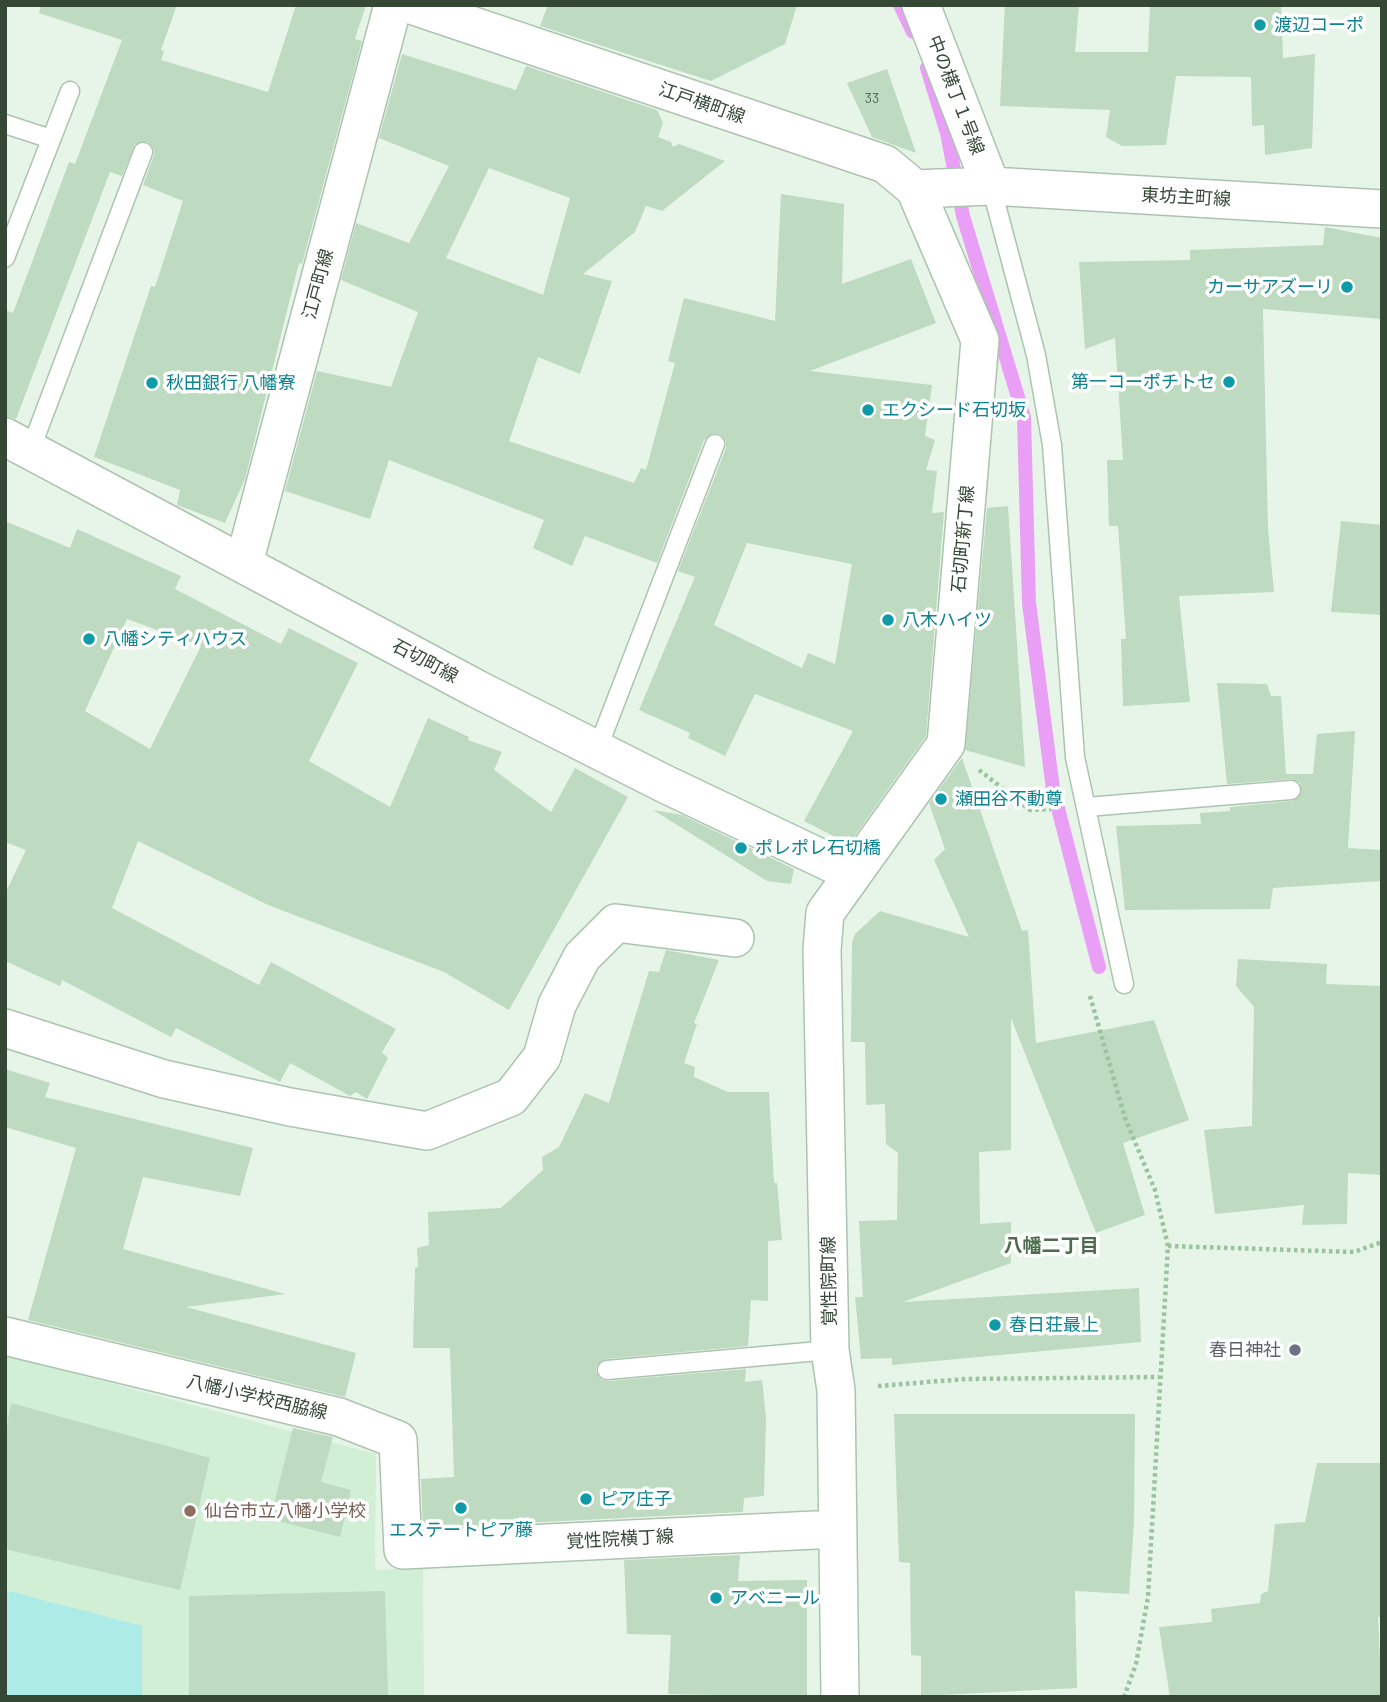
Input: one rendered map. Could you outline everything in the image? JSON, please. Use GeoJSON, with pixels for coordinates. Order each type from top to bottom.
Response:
{"type":"FeatureCollection","features":[{"type":"Feature","properties":{"kind":"street","name":"江戸町線"},"geometry":{"type":"LineString","coordinates":[[244,563],[393,5]]}},
{"type":"Feature","properties":{"kind":"street","name":"江戸横町線"},"geometry":{"type":"LineString","coordinates":[[411,5],[885,164],[927,188]]}},
{"type":"Feature","properties":{"kind":"street","name":"中の横丁１号線"},"geometry":{"type":"LineString","coordinates":[[921,5],[984,186]]}},
{"type":"Feature","properties":{"kind":"street"},"geometry":{"type":"LineString","coordinates":[[927,188],[984,186]]}},
{"type":"Feature","properties":{"kind":"street","name":"東坊主町線"},"geometry":{"type":"LineString","coordinates":[[984,186],[1382,209]]}},
{"type":"Feature","properties":{"kind":"street","name":"石切町新丁線"},"geometry":{"type":"LineString","coordinates":[[927,188],[980,340],[946,744]]}},
{"type":"Feature","properties":{"kind":"street","name":"石切町線"},"geometry":{"type":"LineString","coordinates":[[18,444],[597,750],[852,873]]}},
{"type":"Feature","properties":{"kind":"street"},"geometry":{"type":"LineString","coordinates":[[852,873],[946,744]]}},
{"type":"Feature","properties":{"kind":"street","name":"覚性院町線"},"geometry":{"type":"LineString","coordinates":[[840,1697],[836,1390],[830,1350],[822,950],[825,913],[852,873]]}},
{"type":"Feature","properties":{"kind":"street"},"geometry":{"type":"LineString","coordinates":[[5,1028],[164,1079],[290,1107],[427,1131],[511,1097],[542,1057],[557,1006],[582,957],[616,923],[735,938]]}},
{"type":"Feature","properties":{"kind":"street","name":"八幡小学校西脇線"},"geometry":{"type":"LineString","coordinates":[[5,1336],[339,1416],[398,1440],[403,1550]]}},
{"type":"Feature","properties":{"kind":"street","name":"覚性院横丁線"},"geometry":{"type":"LineString","coordinates":[[403,1550],[836,1528]]}},
{"type":"Feature","properties":{"kind":"lane"},"geometry":{"type":"LineString","coordinates":[[5,258],[9,237],[70,91]]}},
{"type":"Feature","properties":{"kind":"lane"},"geometry":{"type":"LineString","coordinates":[[5,124],[51,139]]}},
{"type":"Feature","properties":{"kind":"lane"},"geometry":{"type":"LineString","coordinates":[[18,444],[143,152]]}},
{"type":"Feature","properties":{"kind":"lane"},"geometry":{"type":"LineString","coordinates":[[984,186],[1036,355],[1052,445],[1075,757],[1124,984]]}},
{"type":"Feature","properties":{"kind":"lane"},"geometry":{"type":"LineString","coordinates":[[597,750],[715,444]]}},
{"type":"Feature","properties":{"kind":"lane"},"geometry":{"type":"LineString","coordinates":[[1087,807],[1291,790]]}},
{"type":"Feature","properties":{"kind":"lane"},"geometry":{"type":"LineString","coordinates":[[607,1370],[830,1350]]}},
{"type":"Feature","properties":{"kind":"path"},"geometry":{"type":"LineString","coordinates":[[946,744],[1030,810],[1038,809]]}},
{"type":"Feature","properties":{"kind":"path"},"geometry":{"type":"LineString","coordinates":[[1090,996],[1125,1118],[1155,1191],[1168,1246],[1148,1597],[1136,1664],[1124,1697]]}},
{"type":"Feature","properties":{"kind":"path"},"geometry":{"type":"LineString","coordinates":[[1168,1246],[1354,1252],[1382,1242]]}},
{"type":"Feature","properties":{"kind":"path"},"geometry":{"type":"LineString","coordinates":[[836,1390],[966,1379],[1159,1377]]}},
{"type":"Feature","properties":{"kind":"shaded area","name":"仙台市立八幡小学校"},"geometry":{"type":"Polygon","coordinates":[[[5,1355],[376,1454],[375,1570],[423,1568],[424,1697],[5,1697],[5,1355]]]}},
{"type":"Feature","properties":{"kind":"shaded area"},"geometry":{"type":"Polygon","coordinates":[[[5,1590],[142,1626],[142,1697],[5,1697],[5,1590]]]}},
{"type":"Feature","properties":{"kind":"building"},"geometry":{"type":"Polygon","coordinates":[[[41,5],[177,5],[161,50],[164,51],[161,60],[268,92],[296,5],[366,5],[355,39],[362,41],[302,264],[299,263],[245,479],[225,523],[177,505],[180,490],[94,457],[151,286],[155,287],[183,201],[143,185],[154,155],[148,142],[135,144],[122,176],[110,172],[16,419],[5,416],[5,310],[13,313],[69,162],[75,164],[122,40],[39,13],[41,5]]]}},
{"type":"Feature","properties":{"kind":"building"},"geometry":{"type":"Polygon","coordinates":[[[548,5],[797,5],[785,44],[711,81],[540,26],[548,5]]]}},
{"type":"Feature","properties":{"kind":"building"},"geometry":{"type":"Polygon","coordinates":[[[1005,5],[1079,5],[1075,52],[1148,52],[1150,5],[1281,5],[1283,58],[1315,54],[1312,148],[1265,155],[1264,125],[1252,126],[1251,77],[1176,76],[1166,145],[1122,146],[1106,137],[1110,110],[1000,106],[1005,5]]]}},
{"type":"Feature","properties":{"kind":"building"},"geometry":{"type":"Polygon","coordinates":[[[402,54],[516,90],[526,66],[657,110],[663,123],[658,137],[671,142],[673,147],[679,144],[725,161],[662,211],[646,206],[635,232],[583,274],[612,281],[580,374],[538,357],[509,441],[634,483],[641,468],[646,470],[675,363],[668,361],[684,298],[775,321],[781,194],[844,204],[842,284],[911,259],[936,323],[810,371],[932,385],[925,436],[935,440],[926,470],[937,471],[932,513],[944,512],[926,736],[849,844],[804,821],[853,731],[755,694],[725,756],[688,738],[690,733],[639,710],[695,577],[678,571],[726,448],[726,442],[720,434],[713,433],[704,440],[657,563],[585,536],[572,566],[533,548],[544,520],[389,460],[370,519],[285,491],[317,371],[391,387],[418,312],[341,280],[356,223],[409,243],[449,166],[379,138],[402,54]],[[489,168],[446,258],[543,295],[570,198],[489,168]],[[747,543],[714,625],[802,668],[808,653],[835,664],[852,564],[747,543]]]}},
{"type":"Feature","properties":{"kind":"building"},"geometry":{"type":"Polygon","coordinates":[[[887,69],[916,153],[872,137],[847,83],[887,69]]]}},
{"type":"Feature","properties":{"kind":"building"},"geometry":{"type":"Polygon","coordinates":[[[1325,227],[1382,238],[1382,319],[1263,309],[1268,529],[1274,592],[1179,596],[1190,702],[1123,706],[1121,639],[1126,639],[1118,526],[1109,526],[1107,460],[1123,460],[1115,338],[1085,349],[1079,262],[1190,260],[1190,250],[1323,245],[1325,227]]]}},
{"type":"Feature","properties":{"kind":"building"},"geometry":{"type":"Polygon","coordinates":[[[1008,506],[1025,767],[965,750],[987,508],[1008,506]]]}},
{"type":"Feature","properties":{"kind":"building"},"geometry":{"type":"Polygon","coordinates":[[[5,521],[70,548],[77,529],[181,576],[175,589],[281,644],[289,628],[358,663],[309,761],[390,807],[428,718],[469,737],[468,740],[502,752],[494,770],[551,812],[575,768],[628,797],[509,1010],[444,972],[268,905],[138,841],[112,908],[259,985],[271,962],[396,1029],[382,1052],[388,1058],[367,1099],[356,1092],[350,1096],[290,1063],[280,1082],[176,1028],[171,1037],[62,980],[60,986],[5,961],[5,894],[26,850],[5,842],[5,521]],[[127,619],[85,711],[150,749],[201,646],[127,619]]]}},
{"type":"Feature","properties":{"kind":"building"},"geometry":{"type":"Polygon","coordinates":[[[1341,521],[1382,525],[1382,615],[1331,612],[1341,521]]]}},
{"type":"Feature","properties":{"kind":"building"},"geometry":{"type":"Polygon","coordinates":[[[1217,683],[1267,684],[1271,696],[1281,696],[1286,774],[1313,774],[1317,734],[1355,731],[1348,848],[1382,850],[1382,881],[1273,888],[1270,909],[1125,910],[1116,826],[1201,824],[1200,813],[1292,801],[1301,794],[1300,783],[1291,779],[1227,784],[1217,683]]]}},
{"type":"Feature","properties":{"kind":"building"},"geometry":{"type":"Polygon","coordinates":[[[962,758],[1022,931],[1028,930],[1036,1043],[1154,1020],[1189,1120],[1123,1143],[1145,1215],[1096,1233],[1011,1018],[1011,1150],[979,1152],[980,1224],[1011,1222],[1011,1263],[903,1302],[1139,1288],[1141,1342],[892,1365],[892,1358],[861,1359],[855,1297],[863,1297],[859,1221],[897,1220],[898,1153],[886,1144],[885,1104],[866,1105],[865,1042],[851,1042],[852,943],[855,934],[880,911],[969,937],[934,860],[945,849],[929,803],[962,758]]]}},
{"type":"Feature","properties":{"kind":"building"},"geometry":{"type":"Polygon","coordinates":[[[653,810],[682,815],[794,869],[791,884],[767,881],[653,810]]]}},
{"type":"Feature","properties":{"kind":"building"},"geometry":{"type":"Polygon","coordinates":[[[666,950],[719,960],[694,1023],[697,1024],[684,1063],[695,1067],[694,1077],[728,1092],[769,1092],[774,1183],[777,1183],[782,1240],[768,1241],[768,1301],[751,1300],[748,1346],[606,1359],[597,1365],[596,1372],[602,1380],[608,1381],[746,1369],[745,1382],[762,1380],[766,1418],[764,1496],[744,1498],[743,1512],[423,1528],[421,1479],[454,1477],[450,1348],[413,1348],[417,1248],[429,1245],[428,1212],[501,1208],[543,1170],[542,1157],[559,1147],[585,1093],[609,1103],[649,971],[659,972],[666,950]]]}},
{"type":"Feature","properties":{"kind":"building"},"geometry":{"type":"Polygon","coordinates":[[[1238,959],[1327,964],[1326,984],[1382,986],[1382,1175],[1348,1173],[1347,1224],[1302,1225],[1304,1205],[1215,1214],[1204,1130],[1252,1126],[1254,1007],[1236,986],[1238,959]]]}},
{"type":"Feature","properties":{"kind":"building"},"geometry":{"type":"Polygon","coordinates":[[[5,1069],[50,1083],[45,1097],[253,1148],[240,1196],[143,1177],[123,1249],[285,1294],[186,1307],[356,1353],[345,1397],[28,1320],[76,1148],[5,1127],[5,1069]]]}},
{"type":"Feature","properties":{"kind":"building"},"geometry":{"type":"Polygon","coordinates":[[[11,1403],[210,1458],[180,1590],[5,1549],[5,1437],[11,1403]]]}},
{"type":"Feature","properties":{"kind":"building"},"geometry":{"type":"Polygon","coordinates":[[[894,1414],[1135,1414],[1134,1524],[1129,1594],[1075,1591],[1077,1688],[921,1696],[921,1656],[911,1655],[910,1563],[899,1562],[894,1414]]]}},
{"type":"Feature","properties":{"kind":"building"},"geometry":{"type":"Polygon","coordinates":[[[293,1428],[333,1437],[321,1482],[351,1490],[340,1537],[270,1519],[293,1428]]]}},
{"type":"Feature","properties":{"kind":"building"},"geometry":{"type":"Polygon","coordinates":[[[1317,1463],[1382,1463],[1382,1617],[1378,1617],[1382,1697],[1170,1697],[1159,1627],[1212,1622],[1211,1609],[1260,1603],[1261,1594],[1268,1591],[1275,1524],[1305,1522],[1317,1463]]]}},
{"type":"Feature","properties":{"kind":"building"},"geometry":{"type":"Polygon","coordinates":[[[740,1555],[738,1581],[807,1580],[807,1697],[668,1694],[671,1635],[627,1634],[624,1560],[740,1555]]]}},
{"type":"Feature","properties":{"kind":"building"},"geometry":{"type":"Polygon","coordinates":[[[385,1591],[388,1697],[189,1697],[189,1596],[385,1591]]]}},
{"type":"Feature","properties":{"kind":"waterway"},"geometry":{"type":"LineString","coordinates":[[900,5],[913,32]]}},
{"type":"Feature","properties":{"kind":"waterway"},"geometry":{"type":"LineString","coordinates":[[927,68],[947,133],[963,216],[1024,417],[1029,603],[1053,789],[1099,967]]}},
{"type":"Feature","properties":{"kind":"place","name":"渡辺コーポ"},"geometry":{"type":"Point","coordinates":[1260,25]}},
{"type":"Feature","properties":{"kind":"place","name":"カーサアズーリ"},"geometry":{"type":"Point","coordinates":[1347,287]}},
{"type":"Feature","properties":{"kind":"place","name":"第一コーポチトセ"},"geometry":{"type":"Point","coordinates":[1229,382]}},
{"type":"Feature","properties":{"kind":"place","name":"秋田銀行 八幡寮"},"geometry":{"type":"Point","coordinates":[152,383]}},
{"type":"Feature","properties":{"kind":"place","name":"エクシード石切坂"},"geometry":{"type":"Point","coordinates":[868,410]}},
{"type":"Feature","properties":{"kind":"place","name":"八木ハイツ"},"geometry":{"type":"Point","coordinates":[888,620]}},
{"type":"Feature","properties":{"kind":"place","name":"八幡シティハウス"},"geometry":{"type":"Point","coordinates":[89,639]}},
{"type":"Feature","properties":{"kind":"place","name":"瀬田谷不動尊"},"geometry":{"type":"Point","coordinates":[941,799]}},
{"type":"Feature","properties":{"kind":"place","name":"ポレポレ石切橋"},"geometry":{"type":"Point","coordinates":[741,848]}},
{"type":"Feature","properties":{"kind":"place","name":"春日荘最上"},"geometry":{"type":"Point","coordinates":[995,1325]}},
{"type":"Feature","properties":{"kind":"place","name":"春日神社"},"geometry":{"type":"Point","coordinates":[1295,1350]}},
{"type":"Feature","properties":{"kind":"place","name":"ピア庄子"},"geometry":{"type":"Point","coordinates":[586,1499]}},
{"type":"Feature","properties":{"kind":"place","name":"エステートピア藤"},"geometry":{"type":"Point","coordinates":[461,1508]}},
{"type":"Feature","properties":{"kind":"place","name":"仙台市立八幡小学校"},"geometry":{"type":"Point","coordinates":[190,1511]}},
{"type":"Feature","properties":{"kind":"place","name":"アベニール"},"geometry":{"type":"Point","coordinates":[716,1598]}},
{"type":"Feature","properties":{"kind":"district","name":"八幡二丁目"},"geometry":{"type":"Point","coordinates":[1051,1246]}}]}
